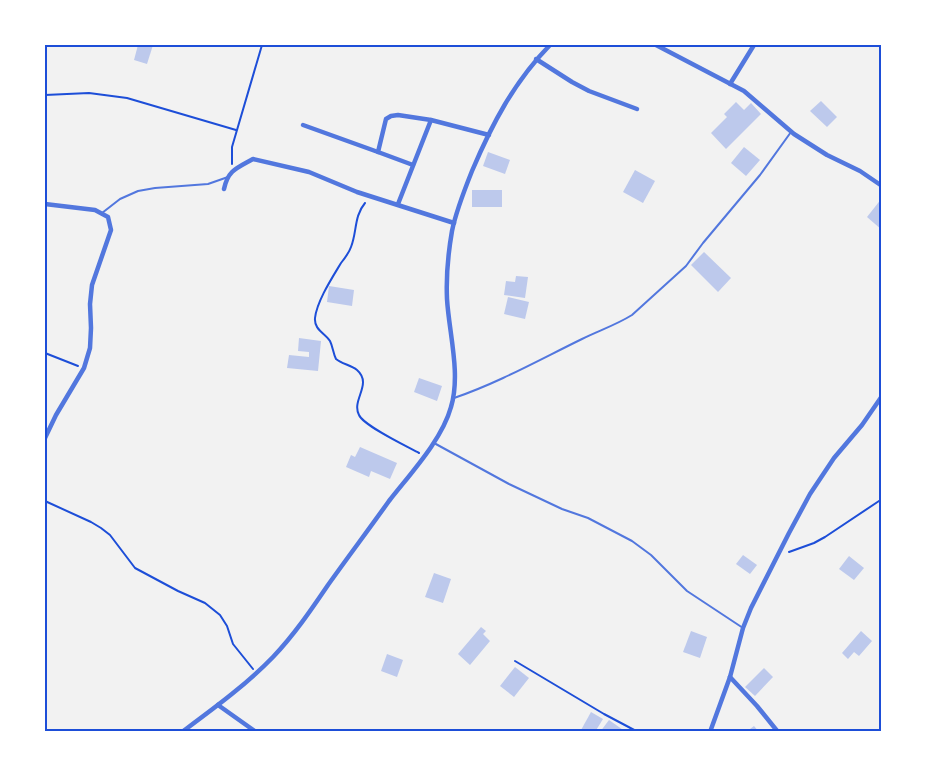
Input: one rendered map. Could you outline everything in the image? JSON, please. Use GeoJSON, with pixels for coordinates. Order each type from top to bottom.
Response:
{"type":"FeatureCollection","features":[{"type":"Feature","properties":{"kind":"street"},"geometry":{"type":"LineString","coordinates":[[182,732],[218,705],[272,658],[294,634],[424,456],[446,422],[455,392],[447,299],[448,259],[454,223],[464,191],[482,148],[514,87],[550,45]]}},
{"type":"Feature","properties":{"kind":"street"},"geometry":{"type":"LineString","coordinates":[[656,45],[730,84],[752,98],[791,132],[827,155],[866,174],[882,186]]}},
{"type":"Feature","properties":{"kind":"street"},"geometry":{"type":"LineString","coordinates":[[730,84],[754,45]]}},
{"type":"Feature","properties":{"kind":"street"},"geometry":{"type":"LineString","coordinates":[[536,59],[589,91],[637,109]]}},
{"type":"Feature","properties":{"kind":"street"},"geometry":{"type":"LineString","coordinates":[[378,152],[386,119],[391,116],[431,120],[489,135]]}},
{"type":"Feature","properties":{"kind":"street"},"geometry":{"type":"LineString","coordinates":[[398,204],[431,120]]}},
{"type":"Feature","properties":{"kind":"street"},"geometry":{"type":"LineString","coordinates":[[303,125],[413,165]]}},
{"type":"Feature","properties":{"kind":"street"},"geometry":{"type":"LineString","coordinates":[[224,189],[232,170],[253,159],[309,172],[376,198],[454,223]]}},
{"type":"Feature","properties":{"kind":"street"},"geometry":{"type":"LineString","coordinates":[[45,204],[89,209],[102,213],[108,217],[111,230],[92,285],[90,348],[84,368],[45,438]]}},
{"type":"Feature","properties":{"kind":"street"},"geometry":{"type":"LineString","coordinates":[[710,732],[730,677],[743,628],[777,556],[810,494],[882,396]]}},
{"type":"Feature","properties":{"kind":"street"},"geometry":{"type":"LineString","coordinates":[[730,677],[758,706],[778,732]]}},
{"type":"Feature","properties":{"kind":"street"},"geometry":{"type":"LineString","coordinates":[[218,705],[256,732]]}},
{"type":"Feature","properties":{"kind":"lane"},"geometry":{"type":"LineString","coordinates":[[453,398],[484,388],[632,315],[686,266],[760,175],[791,132]]}},
{"type":"Feature","properties":{"kind":"lane"},"geometry":{"type":"LineString","coordinates":[[102,213],[120,199],[138,191],[208,184],[228,177]]}},
{"type":"Feature","properties":{"kind":"lane"},"geometry":{"type":"LineString","coordinates":[[433,443],[509,484],[562,509],[588,518],[632,541],[651,555],[687,591],[743,628]]}},
{"type":"Feature","properties":{"kind":"path"},"geometry":{"type":"LineString","coordinates":[[232,170],[231,154],[236,130],[262,45]]}},
{"type":"Feature","properties":{"kind":"path"},"geometry":{"type":"LineString","coordinates":[[45,94],[89,93],[128,98],[236,130]]}},
{"type":"Feature","properties":{"kind":"path"},"geometry":{"type":"LineString","coordinates":[[376,198],[364,203],[360,209],[351,249],[320,303],[315,322],[330,340],[336,359],[355,369],[361,375],[363,390],[357,404],[361,418],[374,428],[424,456]]}},
{"type":"Feature","properties":{"kind":"path"},"geometry":{"type":"LineString","coordinates":[[45,353],[84,368]]}},
{"type":"Feature","properties":{"kind":"path"},"geometry":{"type":"LineString","coordinates":[[777,556],[814,543],[882,499]]}},
{"type":"Feature","properties":{"kind":"path"},"geometry":{"type":"LineString","coordinates":[[45,501],[101,528],[110,535],[135,568],[205,603],[220,615],[236,650],[256,672]]}},
{"type":"Feature","properties":{"kind":"path"},"geometry":{"type":"LineString","coordinates":[[515,661],[638,732]]}},
{"type":"Feature","properties":{"kind":"building"},"geometry":{"type":"Polygon","coordinates":[[[138,45],[153,45],[147,64],[134,60],[138,45]]]}},
{"type":"Feature","properties":{"kind":"building"},"geometry":{"type":"Polygon","coordinates":[[[821,101],[837,117],[827,127],[810,111],[821,101]]]}},
{"type":"Feature","properties":{"kind":"building"},"geometry":{"type":"Polygon","coordinates":[[[736,102],[744,110],[751,103],[761,114],[726,149],[711,133],[727,117],[724,114],[736,102]]]}},
{"type":"Feature","properties":{"kind":"building"},"geometry":{"type":"Polygon","coordinates":[[[744,147],[760,160],[746,176],[731,163],[744,147]]]}},
{"type":"Feature","properties":{"kind":"building"},"geometry":{"type":"Polygon","coordinates":[[[488,152],[510,160],[505,174],[483,166],[488,152]]]}},
{"type":"Feature","properties":{"kind":"building"},"geometry":{"type":"Polygon","coordinates":[[[635,170],[655,181],[643,203],[623,192],[635,170]]]}},
{"type":"Feature","properties":{"kind":"building"},"geometry":{"type":"Polygon","coordinates":[[[472,190],[502,190],[502,207],[472,207],[472,190]]]}},
{"type":"Feature","properties":{"kind":"building"},"geometry":{"type":"Polygon","coordinates":[[[882,198],[882,230],[867,217],[882,198]]]}},
{"type":"Feature","properties":{"kind":"building"},"geometry":{"type":"Polygon","coordinates":[[[704,252],[731,278],[718,292],[691,265],[704,252]]]}},
{"type":"Feature","properties":{"kind":"building"},"geometry":{"type":"Polygon","coordinates":[[[516,276],[528,277],[525,298],[504,295],[506,281],[515,282],[516,276]]]}},
{"type":"Feature","properties":{"kind":"building"},"geometry":{"type":"Polygon","coordinates":[[[329,286],[354,290],[352,306],[327,302],[329,286]]]}},
{"type":"Feature","properties":{"kind":"building"},"geometry":{"type":"Polygon","coordinates":[[[508,297],[529,302],[525,319],[504,314],[508,297]]]}},
{"type":"Feature","properties":{"kind":"building"},"geometry":{"type":"Polygon","coordinates":[[[299,338],[321,341],[318,371],[287,368],[289,355],[309,357],[309,352],[298,351],[299,338]]]}},
{"type":"Feature","properties":{"kind":"building"},"geometry":{"type":"Polygon","coordinates":[[[419,378],[442,386],[437,401],[414,392],[419,378]]]}},
{"type":"Feature","properties":{"kind":"building"},"geometry":{"type":"Polygon","coordinates":[[[360,447],[397,463],[390,479],[371,471],[369,477],[346,467],[351,455],[355,457],[360,447]]]}},
{"type":"Feature","properties":{"kind":"building"},"geometry":{"type":"Polygon","coordinates":[[[743,555],[757,565],[750,574],[736,564],[743,555]]]}},
{"type":"Feature","properties":{"kind":"building"},"geometry":{"type":"Polygon","coordinates":[[[849,556],[864,568],[854,580],[839,569],[849,556]]]}},
{"type":"Feature","properties":{"kind":"building"},"geometry":{"type":"Polygon","coordinates":[[[434,573],[451,579],[443,603],[425,597],[434,573]]]}},
{"type":"Feature","properties":{"kind":"building"},"geometry":{"type":"Polygon","coordinates":[[[481,627],[486,631],[483,634],[490,641],[470,665],[458,654],[481,627]]]}},
{"type":"Feature","properties":{"kind":"building"},"geometry":{"type":"Polygon","coordinates":[[[691,631],[707,637],[700,658],[683,652],[691,631]]]}},
{"type":"Feature","properties":{"kind":"building"},"geometry":{"type":"Polygon","coordinates":[[[861,631],[872,641],[859,656],[854,652],[848,659],[842,653],[861,631]]]}},
{"type":"Feature","properties":{"kind":"building"},"geometry":{"type":"Polygon","coordinates":[[[387,654],[403,660],[397,677],[381,671],[387,654]]]}},
{"type":"Feature","properties":{"kind":"building"},"geometry":{"type":"Polygon","coordinates":[[[515,667],[529,678],[514,697],[500,686],[515,667]]]}},
{"type":"Feature","properties":{"kind":"building"},"geometry":{"type":"Polygon","coordinates":[[[764,668],[773,677],[755,696],[745,687],[764,668]]]}},
{"type":"Feature","properties":{"kind":"building"},"geometry":{"type":"Polygon","coordinates":[[[591,712],[603,719],[595,732],[584,732],[581,730],[591,712]]]}},
{"type":"Feature","properties":{"kind":"building"},"geometry":{"type":"Polygon","coordinates":[[[609,720],[626,732],[600,732],[609,720]]]}},
{"type":"Feature","properties":{"kind":"building"},"geometry":{"type":"Polygon","coordinates":[[[754,726],[759,732],[746,732],[754,726]]]}}]}
